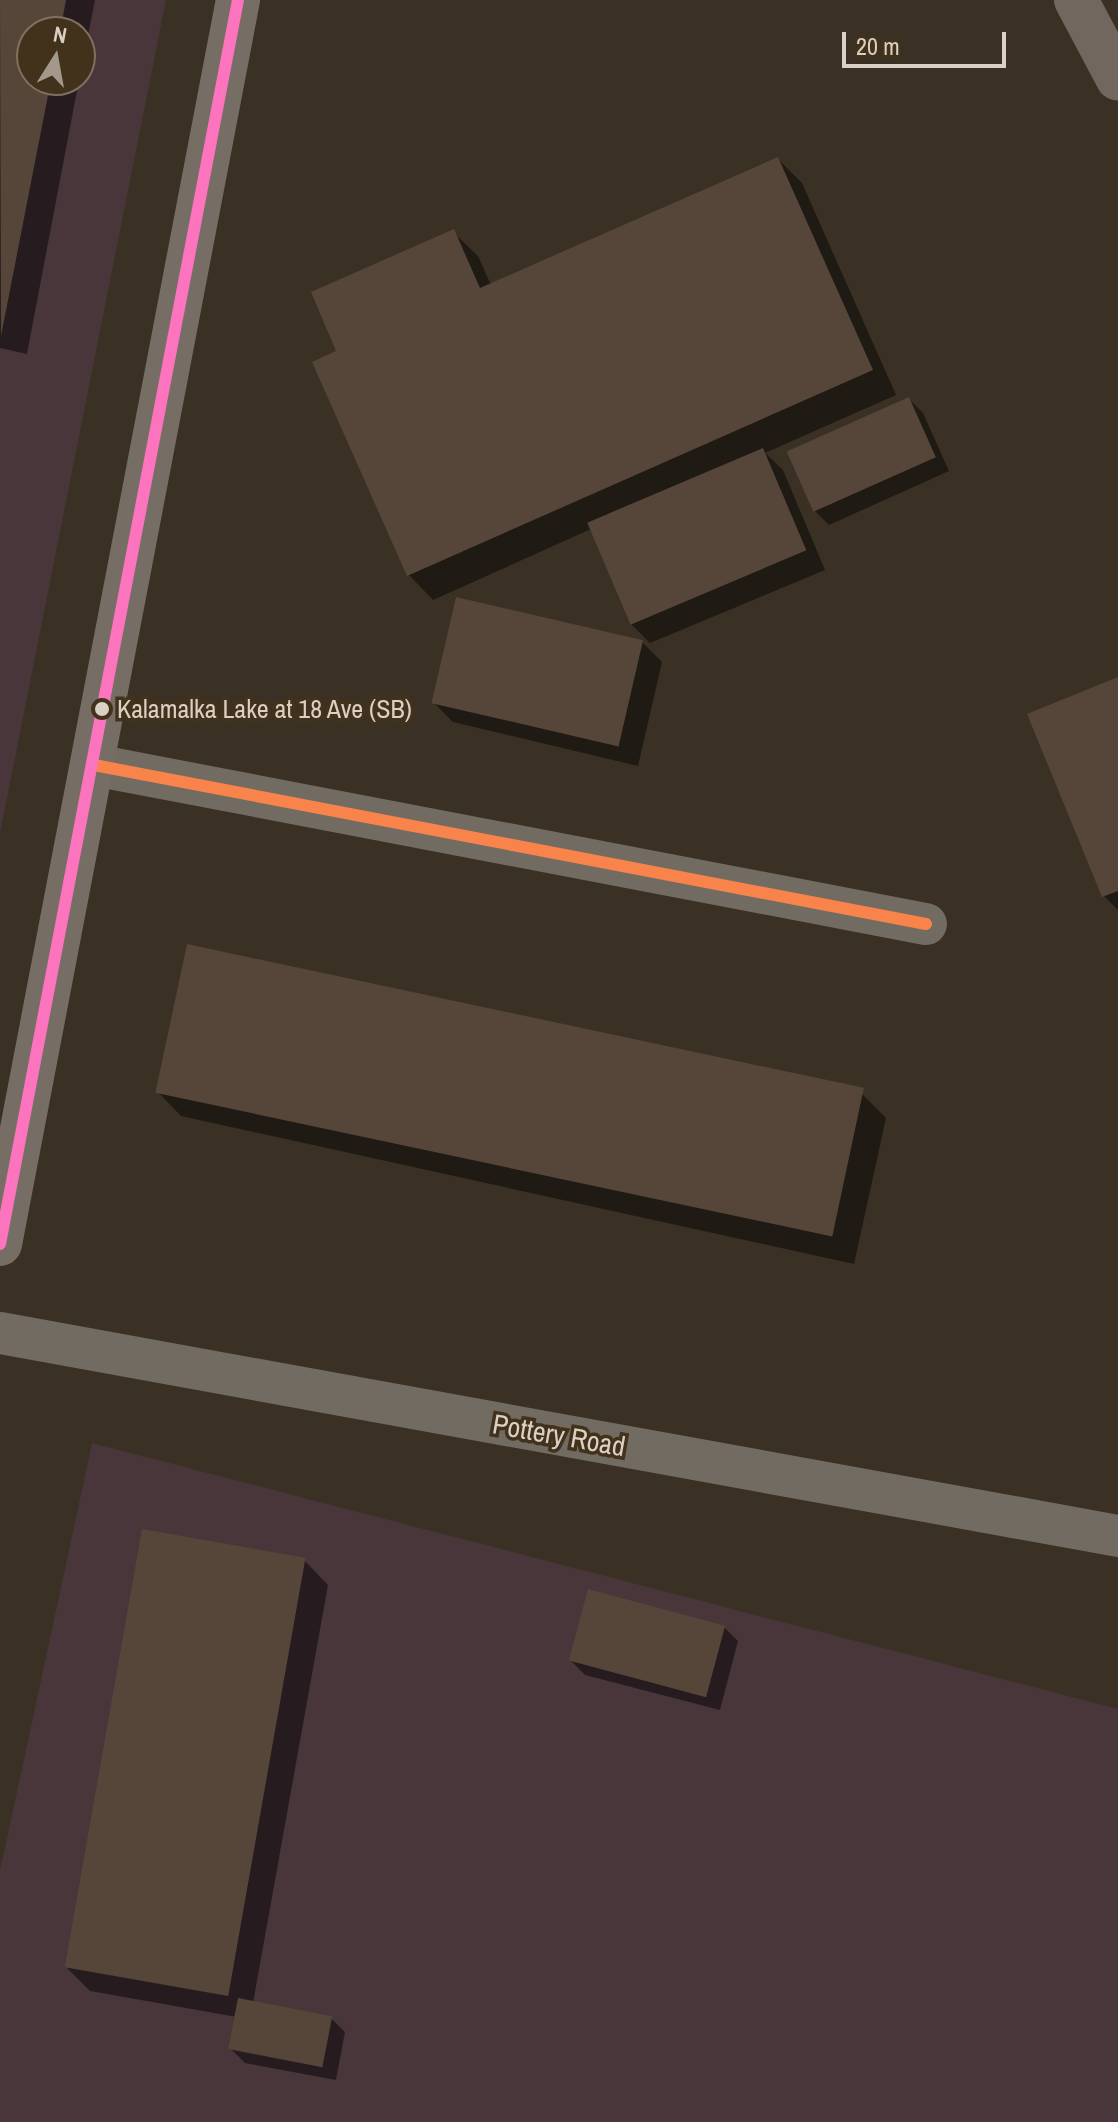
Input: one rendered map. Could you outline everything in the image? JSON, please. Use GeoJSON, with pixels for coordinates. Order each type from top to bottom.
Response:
{"type":"FeatureCollection","features":[{"type":"Feature","properties":{"kind":"main road"},"geometry":{"type":"LineString","coordinates":[[0,1244],[238,0]]}},
{"type":"Feature","properties":{"kind":"main road"},"geometry":{"type":"LineString","coordinates":[[1076,0],[1118,79]]}},
{"type":"Feature","properties":{"kind":"street"},"geometry":{"type":"LineString","coordinates":[[94,765],[926,924]]}},
{"type":"Feature","properties":{"kind":"street","name":"Pottery Road"},"geometry":{"type":"LineString","coordinates":[[0,1333],[1118,1536]]}},
{"type":"Feature","properties":{"kind":"shaded area"},"geometry":{"type":"Polygon","coordinates":[[[0,0],[166,0],[0,833],[0,0]]]}},
{"type":"Feature","properties":{"kind":"shaded area"},"geometry":{"type":"Polygon","coordinates":[[[92,1443],[1118,1709],[1118,2122],[0,2122],[0,1871],[92,1443]]]}},
{"type":"Feature","properties":{"kind":"building"},"geometry":{"type":"Polygon","coordinates":[[[0,0],[66,0],[63,16],[16,16],[16,96],[48,96],[1,336],[0,0]]]}},
{"type":"Feature","properties":{"kind":"building"},"geometry":{"type":"Polygon","coordinates":[[[778,157],[873,370],[407,576],[312,362],[336,351],[311,292],[454,229],[480,288],[778,157]]]}},
{"type":"Feature","properties":{"kind":"building"},"geometry":{"type":"Polygon","coordinates":[[[909,397],[936,457],[813,512],[787,452],[909,397]]]}},
{"type":"Feature","properties":{"kind":"building"},"geometry":{"type":"Polygon","coordinates":[[[763,448],[806,550],[631,625],[587,523],[763,448]]]}},
{"type":"Feature","properties":{"kind":"building"},"geometry":{"type":"Polygon","coordinates":[[[456,597],[643,640],[619,746],[431,703],[456,597]]]}},
{"type":"Feature","properties":{"kind":"building"},"geometry":{"type":"Polygon","coordinates":[[[1118,677],[1118,891],[1102,897],[1027,714],[1118,677]]]}},
{"type":"Feature","properties":{"kind":"building"},"geometry":{"type":"Polygon","coordinates":[[[187,944],[864,1088],[832,1237],[155,1093],[187,944]]]}},
{"type":"Feature","properties":{"kind":"building"},"geometry":{"type":"Polygon","coordinates":[[[142,1529],[305,1558],[228,1996],[65,1967],[142,1529]]]}},
{"type":"Feature","properties":{"kind":"building"},"geometry":{"type":"Polygon","coordinates":[[[588,1589],[725,1626],[706,1697],[569,1660],[588,1589]]]}},
{"type":"Feature","properties":{"kind":"building"},"geometry":{"type":"Polygon","coordinates":[[[238,1998],[332,2016],[322,2067],[228,2049],[238,1998]]]}},
{"type":"Feature","properties":{"kind":"transit line"},"geometry":{"type":"LineString","coordinates":[[0,1244],[238,0]]}},
{"type":"Feature","properties":{"kind":"transit line"},"geometry":{"type":"LineString","coordinates":[[94,765],[926,924]]}},
{"type":"Feature","properties":{"kind":"place","name":"Kalamalka Lake at 18 Ave (SB)"},"geometry":{"type":"Point","coordinates":[102,709]}}]}
